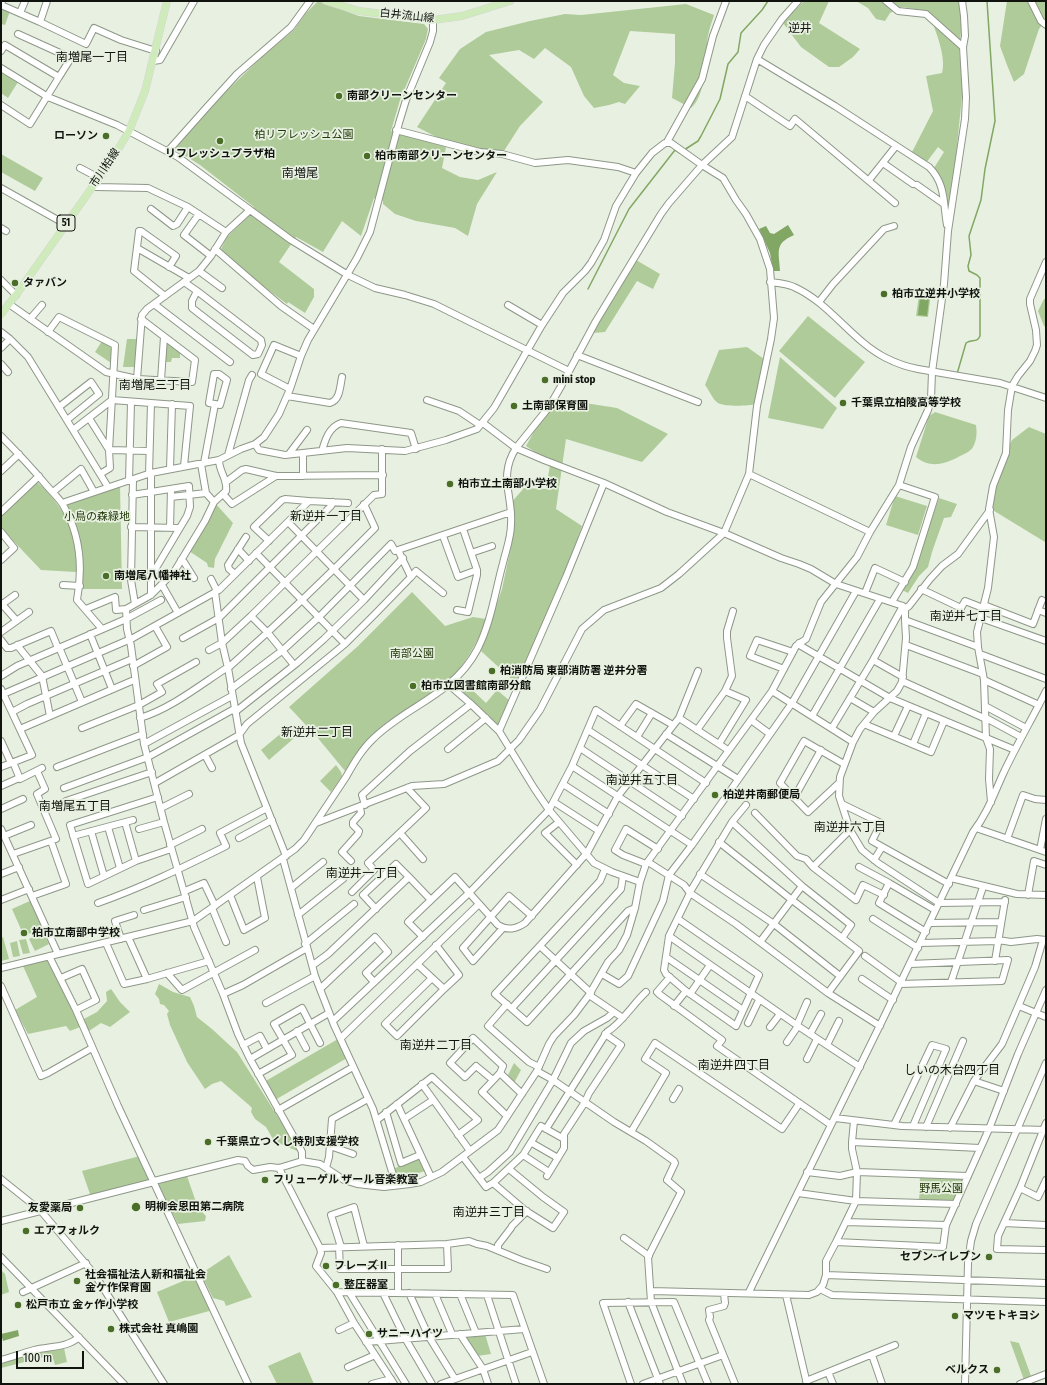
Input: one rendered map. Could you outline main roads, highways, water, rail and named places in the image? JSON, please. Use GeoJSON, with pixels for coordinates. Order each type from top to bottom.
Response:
{"type":"FeatureCollection","features":[{"type":"Feature","properties":{"kind":"main road","name":"市川柏線"},"geometry":{"type":"LineString","coordinates":[[1,314],[99,178],[129,132],[139,108],[156,51],[167,1]]}},
{"type":"Feature","properties":{"kind":"main road","name":"白井流山線"},"geometry":{"type":"LineString","coordinates":[[326,1],[359,11],[433,20],[462,16],[508,1]]}},
{"type":"Feature","properties":{"kind":"waterway"},"geometry":{"type":"LineString","coordinates":[[684,150],[698,141],[701,136],[720,99],[728,64],[738,52],[741,33],[762,10],[768,1]]}},
{"type":"Feature","properties":{"kind":"waterway"},"geometry":{"type":"LineString","coordinates":[[957,374],[966,343],[976,340],[980,336],[980,278],[969,271],[968,266],[971,255],[969,236],[981,200],[985,169],[995,121],[987,1]]}},
{"type":"Feature","properties":{"kind":"waterway"},"geometry":{"type":"LineString","coordinates":[[588,289],[629,209],[675,150],[680,153],[681,152]]}},
{"type":"Feature","properties":{"kind":"place","name":"南部クリーンセンター"},"geometry":{"type":"Point","coordinates":[339,96]}},
{"type":"Feature","properties":{"kind":"place","name":"ローソン"},"geometry":{"type":"Point","coordinates":[106,136]}},
{"type":"Feature","properties":{"kind":"place","name":"リフレッシュプラザ柏"},"geometry":{"type":"Point","coordinates":[220,141]}},
{"type":"Feature","properties":{"kind":"place","name":"柏市南部クリーンセンター"},"geometry":{"type":"Point","coordinates":[367,156]}},
{"type":"Feature","properties":{"kind":"place","name":"タァバン"},"geometry":{"type":"Point","coordinates":[15,283]}},
{"type":"Feature","properties":{"kind":"place","name":"柏市立逆井小学校"},"geometry":{"type":"Point","coordinates":[884,294]}},
{"type":"Feature","properties":{"kind":"place","name":"mini stop"},"geometry":{"type":"Point","coordinates":[545,380]}},
{"type":"Feature","properties":{"kind":"place","name":"千葉県立柏陵高等学校"},"geometry":{"type":"Point","coordinates":[843,403]}},
{"type":"Feature","properties":{"kind":"place","name":"土南部保育園"},"geometry":{"type":"Point","coordinates":[514,406]}},
{"type":"Feature","properties":{"kind":"place","name":"柏市立土南部小学校"},"geometry":{"type":"Point","coordinates":[450,484]}},
{"type":"Feature","properties":{"kind":"place","name":"南増尾八幡神社"},"geometry":{"type":"Point","coordinates":[106,576]}},
{"type":"Feature","properties":{"kind":"place","name":"柏消防局 東部消防署 逆井分署"},"geometry":{"type":"Point","coordinates":[492,671]}},
{"type":"Feature","properties":{"kind":"place","name":"柏市立図書館南部分館"},"geometry":{"type":"Point","coordinates":[413,686]}},
{"type":"Feature","properties":{"kind":"place","name":"柏逆井南郵便局"},"geometry":{"type":"Point","coordinates":[715,795]}},
{"type":"Feature","properties":{"kind":"place","name":"柏市立南部中学校"},"geometry":{"type":"Point","coordinates":[24,933]}},
{"type":"Feature","properties":{"kind":"place","name":"千葉県立つくし特別支援学校"},"geometry":{"type":"Point","coordinates":[208,1142]}},
{"type":"Feature","properties":{"kind":"place","name":"フリューゲル ザール音楽教室"},"geometry":{"type":"Point","coordinates":[265,1180]}},
{"type":"Feature","properties":{"kind":"place","name":"明柳会恩田第二病院"},"geometry":{"type":"Point","coordinates":[136,1207]}},
{"type":"Feature","properties":{"kind":"place","name":"友愛薬局"},"geometry":{"type":"Point","coordinates":[80,1208]}},
{"type":"Feature","properties":{"kind":"place","name":"エアフォルク"},"geometry":{"type":"Point","coordinates":[26,1231]}},
{"type":"Feature","properties":{"kind":"place","name":"セブン-イレブン"},"geometry":{"type":"Point","coordinates":[989,1257]}},
{"type":"Feature","properties":{"kind":"place","name":"フレーズⅡ"},"geometry":{"type":"Point","coordinates":[326,1266]}},
{"type":"Feature","properties":{"kind":"place","name":"社会福祉法人新和福祉会 金ケ作保育園"},"geometry":{"type":"Point","coordinates":[77,1281]}},
{"type":"Feature","properties":{"kind":"place","name":"整圧器室"},"geometry":{"type":"Point","coordinates":[336,1285]}},
{"type":"Feature","properties":{"kind":"place","name":"松戸市立 金ヶ作小学校"},"geometry":{"type":"Point","coordinates":[18,1305]}},
{"type":"Feature","properties":{"kind":"place","name":"マツモトキヨシ"},"geometry":{"type":"Point","coordinates":[955,1316]}},
{"type":"Feature","properties":{"kind":"place","name":"株式会社 真嶋園"},"geometry":{"type":"Point","coordinates":[111,1329]}},
{"type":"Feature","properties":{"kind":"place","name":"サニーハイツ"},"geometry":{"type":"Point","coordinates":[369,1334]}},
{"type":"Feature","properties":{"kind":"place","name":"ベルクス"},"geometry":{"type":"Point","coordinates":[997,1370]}},
{"type":"Feature","properties":{"kind":"district","name":"逆井"},"geometry":{"type":"Point","coordinates":[800,29]}},
{"type":"Feature","properties":{"kind":"district","name":"南増尾一丁目"},"geometry":{"type":"Point","coordinates":[92,58]}},
{"type":"Feature","properties":{"kind":"district","name":"南増尾"},"geometry":{"type":"Point","coordinates":[300,174]}},
{"type":"Feature","properties":{"kind":"district","name":"南増尾三丁目"},"geometry":{"type":"Point","coordinates":[155,386]}},
{"type":"Feature","properties":{"kind":"district","name":"新逆井一丁目"},"geometry":{"type":"Point","coordinates":[326,517]}},
{"type":"Feature","properties":{"kind":"district","name":"南逆井七丁目"},"geometry":{"type":"Point","coordinates":[966,617]}},
{"type":"Feature","properties":{"kind":"district","name":"新逆井二丁目"},"geometry":{"type":"Point","coordinates":[317,733]}},
{"type":"Feature","properties":{"kind":"district","name":"南逆井五丁目"},"geometry":{"type":"Point","coordinates":[642,781]}},
{"type":"Feature","properties":{"kind":"district","name":"南増尾五丁目"},"geometry":{"type":"Point","coordinates":[75,807]}},
{"type":"Feature","properties":{"kind":"district","name":"南逆井六丁目"},"geometry":{"type":"Point","coordinates":[850,828]}},
{"type":"Feature","properties":{"kind":"district","name":"南逆井一丁目"},"geometry":{"type":"Point","coordinates":[362,874]}},
{"type":"Feature","properties":{"kind":"district","name":"南逆井二丁目"},"geometry":{"type":"Point","coordinates":[436,1046]}},
{"type":"Feature","properties":{"kind":"district","name":"南逆井四丁目"},"geometry":{"type":"Point","coordinates":[734,1066]}},
{"type":"Feature","properties":{"kind":"district","name":"しいの木台四丁目"},"geometry":{"type":"Point","coordinates":[952,1071]}},
{"type":"Feature","properties":{"kind":"district","name":"南逆井三丁目"},"geometry":{"type":"Point","coordinates":[489,1213]}},
{"type":"Feature","properties":{"kind":"park label","name":"柏リフレッシュ公園"},"geometry":{"type":"Point","coordinates":[304,135]}},
{"type":"Feature","properties":{"kind":"park label","name":"小鳥の森緑地"},"geometry":{"type":"Point","coordinates":[97,517]}},
{"type":"Feature","properties":{"kind":"park label","name":"南部公園"},"geometry":{"type":"Point","coordinates":[412,654]}},
{"type":"Feature","properties":{"kind":"park label","name":"野馬公園"},"geometry":{"type":"Point","coordinates":[941,1189]}}]}
